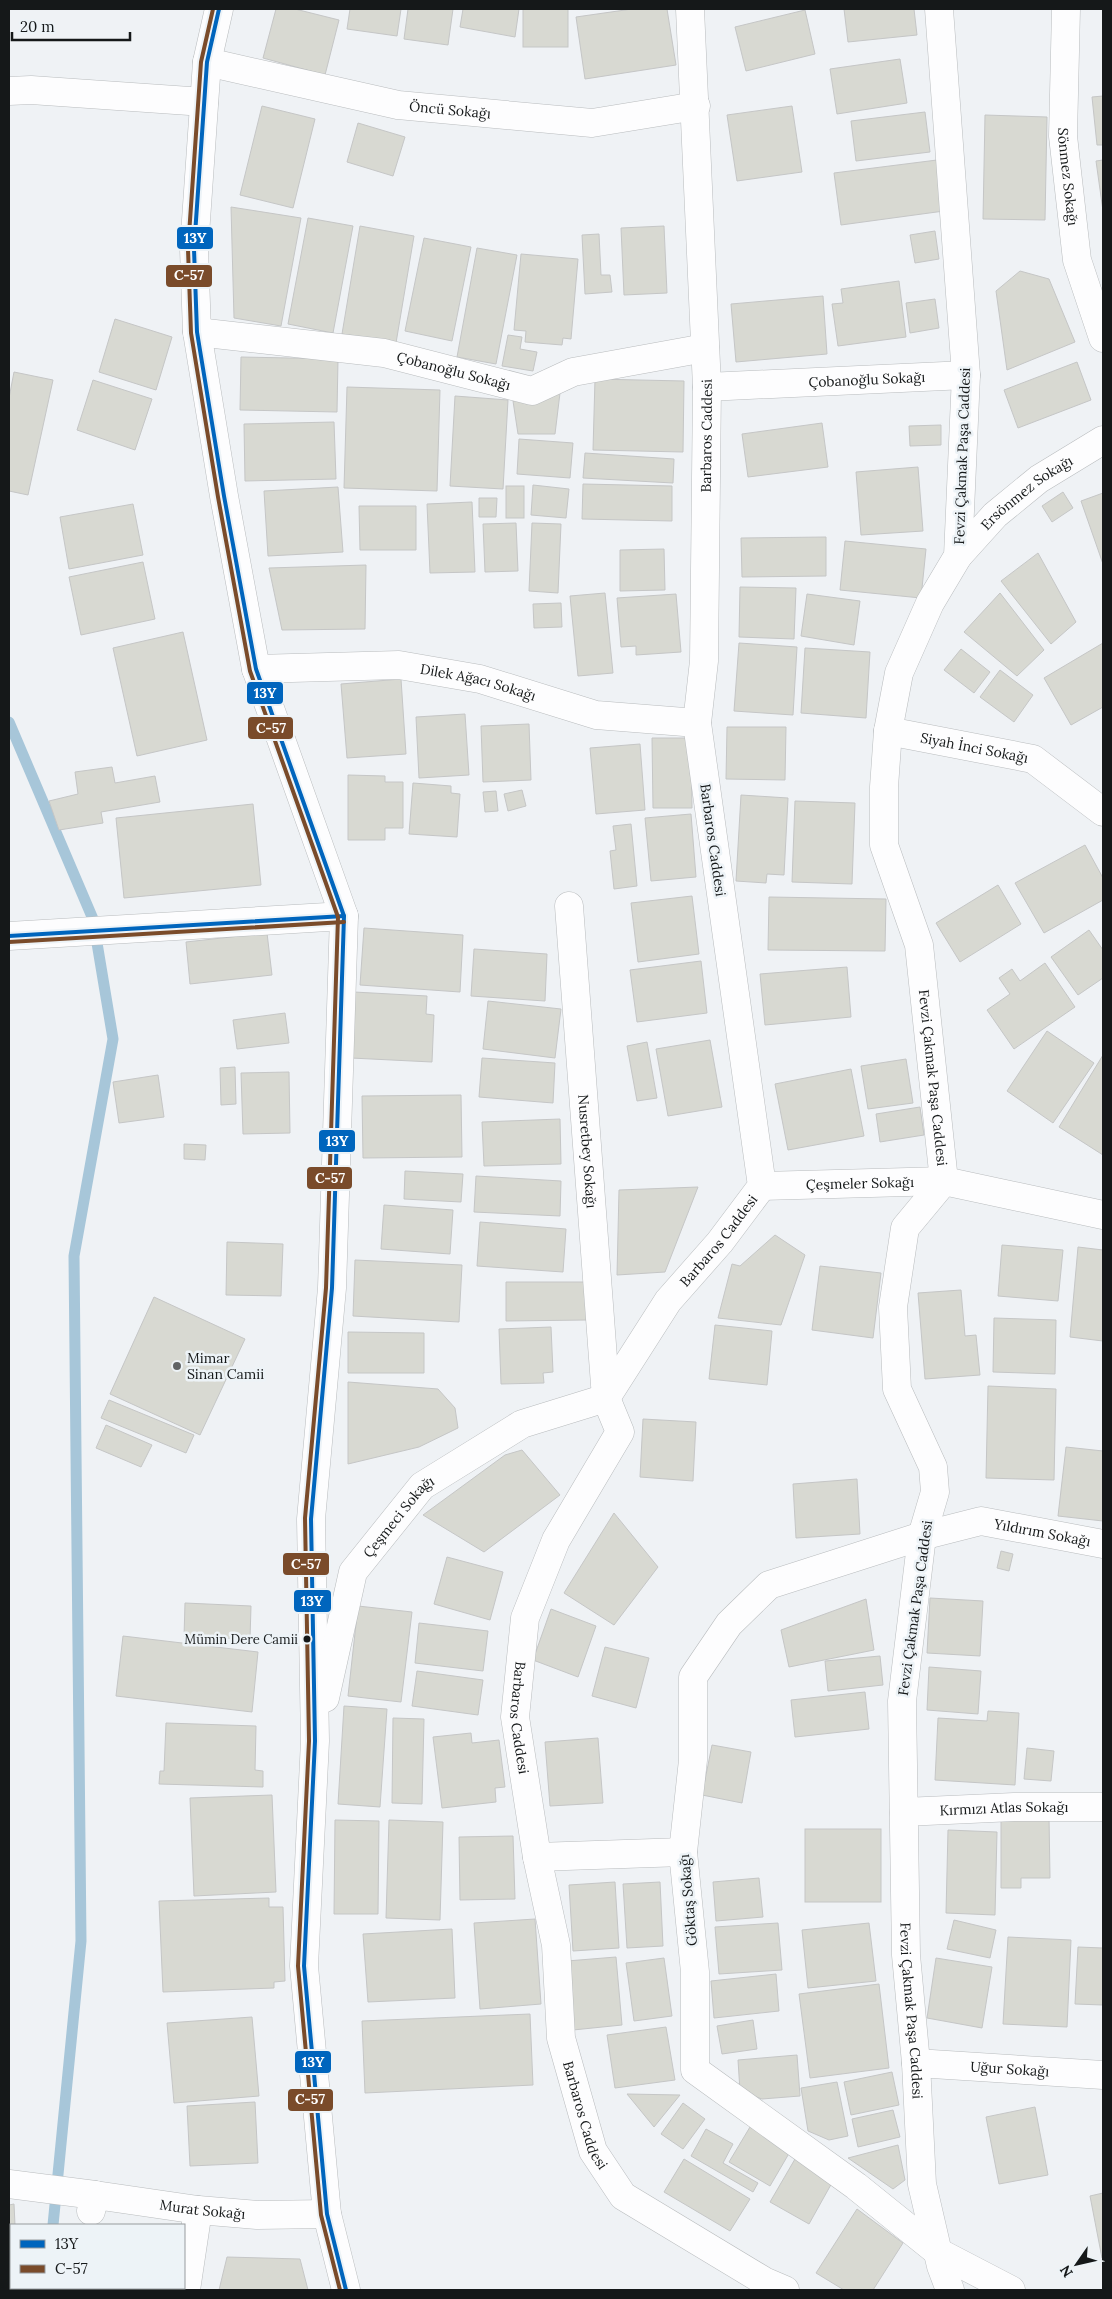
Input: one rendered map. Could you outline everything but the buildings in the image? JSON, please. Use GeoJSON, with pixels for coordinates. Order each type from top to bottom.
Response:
{"type":"FeatureCollection","features":[{"type":"Feature","properties":{"kind":"street"},"geometry":{"type":"LineString","coordinates":[[219,9],[207,62],[204,102],[194,249],[197,332],[224,496],[256,669],[344,916],[332,1288],[311,1519],[315,1741],[304,1966],[327,2214],[346,2290]]}},
{"type":"Feature","properties":{"kind":"street","name":"Barbaros Caddesi"},"geometry":{"type":"LineString","coordinates":[[690,9],[696,106],[707,387],[704,661],[696,722],[762,1186],[720,1242],[668,1301],[606,1398],[620,1432],[556,1540],[525,1618],[515,1717],[537,1857],[556,1945],[561,2038],[593,2151],[623,2196],[764,2281],[785,2290]]}},
{"type":"Feature","properties":{"kind":"street","name":"Fevzi Çakmak Paşa Caddesi"},"geometry":{"type":"LineString","coordinates":[[939,9],[966,375],[958,556],[930,602],[899,673],[888,731],[884,787],[884,845],[919,945],[944,1181],[905,1228],[893,1307],[897,1388],[933,1467],[934,1492],[922,1536],[902,1701],[906,1956],[916,2063],[922,2184],[938,2252],[950,2290]]}},
{"type":"Feature","properties":{"kind":"street","name":"Sönmez Sokağı"},"geometry":{"type":"LineString","coordinates":[[1066,9],[1063,136],[1077,260],[1103,338]]}},
{"type":"Feature","properties":{"kind":"street","name":"Öncü Sokağı"},"geometry":{"type":"LineString","coordinates":[[207,62],[398,105],[592,123],[696,106]]}},
{"type":"Feature","properties":{"kind":"street"},"geometry":{"type":"LineString","coordinates":[[9,91],[31,90],[204,102]]}},
{"type":"Feature","properties":{"kind":"street","name":"Çobanoğlu Sokağı"},"geometry":{"type":"LineString","coordinates":[[197,332],[384,353],[532,391],[573,372],[705,348]]}},
{"type":"Feature","properties":{"kind":"street","name":"Çobanoğlu Sokağı"},"geometry":{"type":"LineString","coordinates":[[707,387],[966,375]]}},
{"type":"Feature","properties":{"kind":"street","name":"Ersönmez Sokağı"},"geometry":{"type":"LineString","coordinates":[[958,556],[995,515],[1039,479],[1103,440]]}},
{"type":"Feature","properties":{"kind":"street","name":"Dilek Ağacı Sokağı"},"geometry":{"type":"LineString","coordinates":[[256,669],[399,665],[480,679],[596,715],[696,722]]}},
{"type":"Feature","properties":{"kind":"street","name":"Siyah İnci Sokağı"},"geometry":{"type":"LineString","coordinates":[[888,731],[1033,759],[1103,812]]}},
{"type":"Feature","properties":{"kind":"street","name":"Nusretbey Sokağı"},"geometry":{"type":"LineString","coordinates":[[570,906],[606,1398]]}},
{"type":"Feature","properties":{"kind":"street"},"geometry":{"type":"LineString","coordinates":[[9,936],[344,916]]}},
{"type":"Feature","properties":{"kind":"street","name":"Çeşmeler Sokağı"},"geometry":{"type":"LineString","coordinates":[[762,1186],[944,1181],[1103,1215]]}},
{"type":"Feature","properties":{"kind":"street","name":"Çeşmeci Sokağı"},"geometry":{"type":"LineString","coordinates":[[315,1741],[353,1572],[422,1486],[522,1424],[606,1398]]}},
{"type":"Feature","properties":{"kind":"street","name":"Yıldırım Sokağı"},"geometry":{"type":"LineString","coordinates":[[922,1536],[981,1521],[1103,1544]]}},
{"type":"Feature","properties":{"kind":"street","name":"Göktaş Sokağı"},"geometry":{"type":"LineString","coordinates":[[922,1536],[769,1585],[730,1624],[693,1677],[692,1760],[683,1852],[695,1972],[694,2070],[856,2186],[938,2252]]}},
{"type":"Feature","properties":{"kind":"street","name":"Kırmızı Atlas Sokağı"},"geometry":{"type":"LineString","coordinates":[[904,1812],[1014,1807],[1103,1807]]}},
{"type":"Feature","properties":{"kind":"street"},"geometry":{"type":"LineString","coordinates":[[537,1857],[683,1852]]}},
{"type":"Feature","properties":{"kind":"street","name":"Uğur Sokağı"},"geometry":{"type":"LineString","coordinates":[[916,2063],[1103,2075]]}},
{"type":"Feature","properties":{"kind":"street","name":"Murat Sokağı"},"geometry":{"type":"LineString","coordinates":[[9,2184],[93,2203],[257,2215],[327,2214]]}},
{"type":"Feature","properties":{"kind":"street"},"geometry":{"type":"LineString","coordinates":[[186,2290],[198,2210]]}},
{"type":"Feature","properties":{"kind":"street"},"geometry":{"type":"LineString","coordinates":[[938,2252],[1011,2290]]}},
{"type":"Feature","properties":{"kind":"waterway"},"geometry":{"type":"LineString","coordinates":[[9,722],[93,919],[113,1039],[74,1256],[81,1941],[53,2224]]}},
{"type":"Feature","properties":{"kind":"transit line","name":"C-57"},"geometry":{"type":"LineString","coordinates":[[213,9],[201,62],[188,249],[191,333],[218,497],[250,671],[338,917],[326,1288],[305,1518],[309,1741],[298,1966],[321,2215],[340,2290]]}},
{"type":"Feature","properties":{"kind":"transit line","name":"13Y"},"geometry":{"type":"LineString","coordinates":[[219,9],[207,62],[194,249],[197,332],[224,496],[256,669],[344,916],[332,1288],[311,1519],[315,1741],[304,1966],[327,2214],[346,2290]]}},
{"type":"Feature","properties":{"kind":"transit line","name":"13Y"},"geometry":{"type":"LineString","coordinates":[[9,936],[344,916]]}},
{"type":"Feature","properties":{"kind":"transit line","name":"C-57"},"geometry":{"type":"LineString","coordinates":[[9,942],[344,922]]}},
{"type":"Feature","properties":{"kind":"place","name":"Mimar Sinan Camii"},"geometry":{"type":"Point","coordinates":[177,1366]}},
{"type":"Feature","properties":{"kind":"place","name":"Mümin Dere Camii"},"geometry":{"type":"Point","coordinates":[307,1639]}}]}
